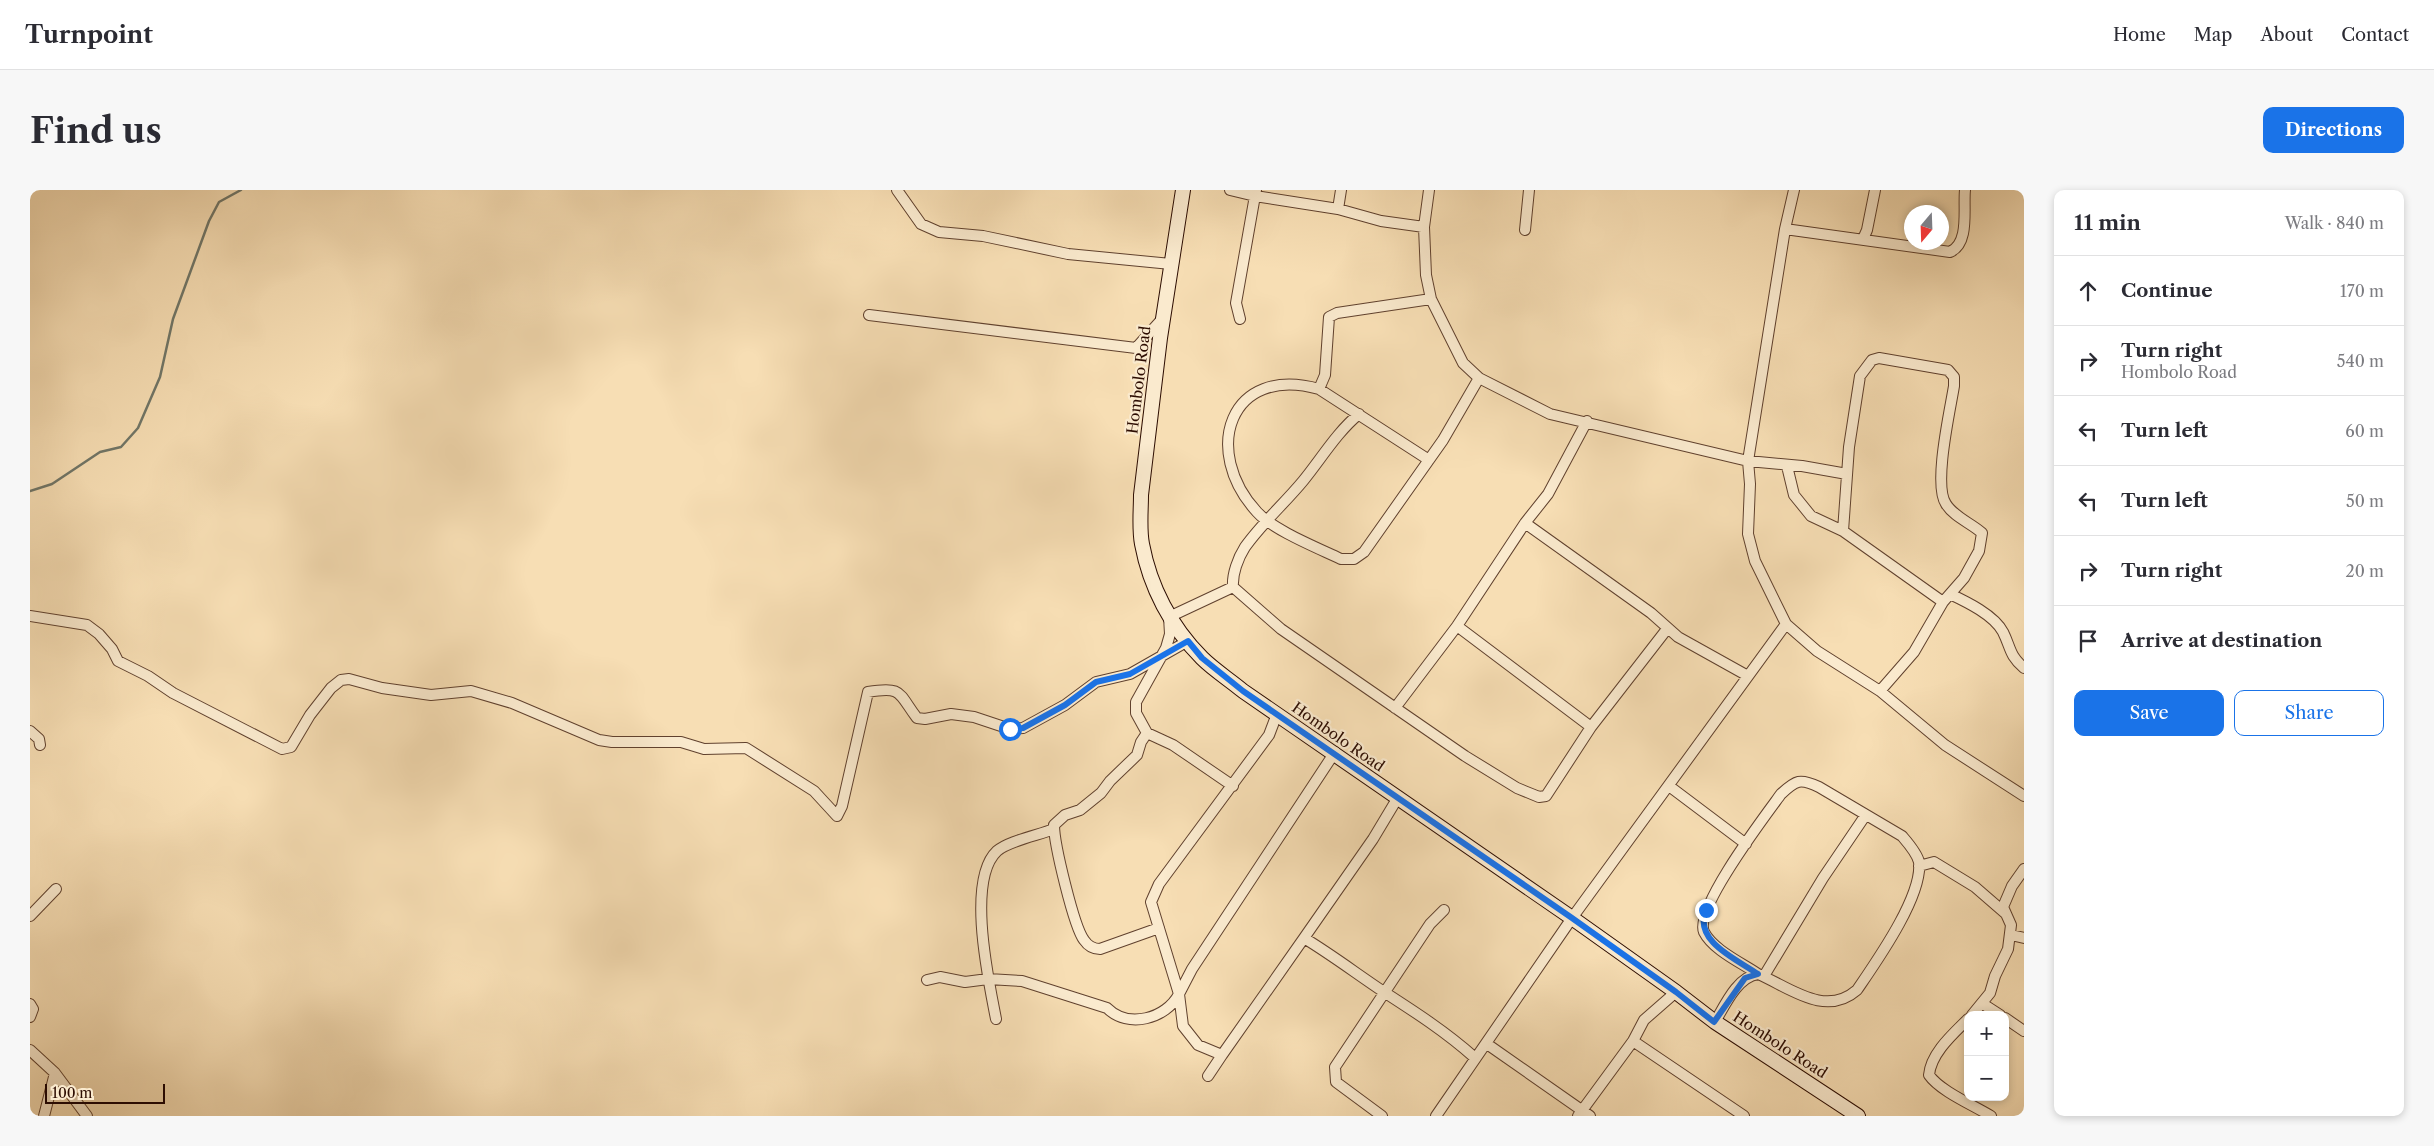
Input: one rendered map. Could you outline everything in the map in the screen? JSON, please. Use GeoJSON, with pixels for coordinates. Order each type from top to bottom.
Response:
{"type":"FeatureCollection","features":[{"type":"Feature","properties":{"kind":"street"},"geometry":{"type":"LineString","coordinates":[[897,190],[921,224],[939,232],[983,236],[1068,254],[1171,264]]}},
{"type":"Feature","properties":{"kind":"street","name":"Hombolo Road"},"geometry":{"type":"LineString","coordinates":[[1183,190],[1156,364],[1141,495],[1142,546],[1155,586],[1169,618],[1202,658],[1277,714],[1335,752],[1397,799],[1572,918],[1676,992],[1714,1022],[1858,1116]]}},
{"type":"Feature","properties":{"kind":"street"},"geometry":{"type":"LineString","coordinates":[[1230,190],[1256,193],[1338,209],[1381,221],[1424,227]]}},
{"type":"Feature","properties":{"kind":"street"},"geometry":{"type":"LineString","coordinates":[[1338,209],[1341,190]]}},
{"type":"Feature","properties":{"kind":"street"},"geometry":{"type":"LineString","coordinates":[[1428,190],[1424,227],[1426,275],[1431,300],[1463,363],[1479,378],[1550,414],[1587,421],[1748,461],[1802,466],[1847,474]]}},
{"type":"Feature","properties":{"kind":"street"},"geometry":{"type":"LineString","coordinates":[[1525,230],[1529,190]]}},
{"type":"Feature","properties":{"kind":"street"},"geometry":{"type":"LineString","coordinates":[[1794,190],[1785,229],[1748,461],[1750,484],[1748,534],[1755,561],[1786,624],[1816,651],[1880,691],[1945,745],[2024,796]]}},
{"type":"Feature","properties":{"kind":"street"},"geometry":{"type":"LineString","coordinates":[[1863,239],[1867,230],[1875,190]]}},
{"type":"Feature","properties":{"kind":"street"},"geometry":{"type":"LineString","coordinates":[[1785,229],[1950,252],[1960,244],[1964,232],[1965,190]]}},
{"type":"Feature","properties":{"kind":"street"},"geometry":{"type":"LineString","coordinates":[[1240,319],[1236,303],[1248,226],[1256,193]]}},
{"type":"Feature","properties":{"kind":"street"},"geometry":{"type":"LineString","coordinates":[[1319,389],[1325,375],[1329,318],[1337,313],[1431,300]]}},
{"type":"Feature","properties":{"kind":"street"},"geometry":{"type":"LineString","coordinates":[[869,315],[1136,348],[1163,318]]}},
{"type":"Feature","properties":{"kind":"street"},"geometry":{"type":"LineString","coordinates":[[1843,531],[1849,447],[1860,376],[1872,360],[1879,358],[1948,370],[1954,377],[1954,386],[1944,446],[1941,483],[1942,498],[1954,513],[1982,533],[1979,551],[1964,578],[1947,598],[1914,652],[1880,691]]}},
{"type":"Feature","properties":{"kind":"street"},"geometry":{"type":"LineString","coordinates":[[1429,460],[1319,389],[1289,384],[1265,388],[1246,400],[1232,420],[1227,433],[1230,467],[1246,498],[1265,520],[1340,559],[1354,559],[1364,552],[1429,460],[1479,378]]}},
{"type":"Feature","properties":{"kind":"street"},"geometry":{"type":"LineString","coordinates":[[1233,786],[1173,745],[1147,733],[1136,713],[1136,702],[1160,658],[1170,634],[1169,618],[1233,587],[1241,556],[1265,520],[1292,493],[1347,425],[1359,414]]}},
{"type":"Feature","properties":{"kind":"street"},"geometry":{"type":"LineString","coordinates":[[1394,708],[1457,626],[1525,523],[1548,494],[1587,421]]}},
{"type":"Feature","properties":{"kind":"street"},"geometry":{"type":"LineString","coordinates":[[1787,466],[1794,495],[1811,516],[1843,531],[1947,598],[1997,623],[2004,633],[2009,651],[2024,668]]}},
{"type":"Feature","properties":{"kind":"street"},"geometry":{"type":"LineString","coordinates":[[1525,523],[1651,613],[1667,629],[1748,676]]}},
{"type":"Feature","properties":{"kind":"street"},"geometry":{"type":"LineString","coordinates":[[1233,587],[1281,629],[1394,708],[1518,788],[1539,797],[1550,792],[1591,727],[1667,629]]}},
{"type":"Feature","properties":{"kind":"street"},"geometry":{"type":"LineString","coordinates":[[32,614],[87,625],[99,634],[112,649],[118,661],[148,676],[173,693],[282,749],[291,747],[310,715],[331,688],[341,680],[349,679],[382,688],[431,695],[471,691],[512,703],[599,740],[612,742],[681,742],[704,749],[746,748],[814,791],[836,816],[842,806],[868,692],[894,690],[902,694],[917,718],[925,719],[951,714],[974,717],[1010,729],[1023,728],[1065,705],[1096,682],[1130,674],[1188,641]]}},
{"type":"Feature","properties":{"kind":"street"},"geometry":{"type":"LineString","coordinates":[[1436,1116],[1474,1057],[1487,1044],[1572,918],[1786,624]]}},
{"type":"Feature","properties":{"kind":"street"},"geometry":{"type":"LineString","coordinates":[[1457,626],[1591,727]]}},
{"type":"Feature","properties":{"kind":"street"},"geometry":{"type":"LineString","coordinates":[[1222,1054],[1198,1045],[1182,1026],[1178,994],[1151,902],[1159,884],[1233,786],[1268,735],[1277,714]]}},
{"type":"Feature","properties":{"kind":"street"},"geometry":{"type":"LineString","coordinates":[[30,731],[39,740],[40,745]]}},
{"type":"Feature","properties":{"kind":"street"},"geometry":{"type":"LineString","coordinates":[[1147,733],[1141,742],[1137,755],[1110,780],[1101,793],[1080,810],[1065,816],[1054,825],[1054,829],[1060,866],[1084,940],[1094,949],[1100,949],[1159,928]]}},
{"type":"Feature","properties":{"kind":"street"},"geometry":{"type":"LineString","coordinates":[[927,980],[940,977],[965,982],[988,979],[1022,981],[1107,1008],[1111,1013],[1133,1021],[1158,1014],[1174,1004],[1192,970],[1335,752]]}},
{"type":"Feature","properties":{"kind":"street"},"geometry":{"type":"LineString","coordinates":[[1798,781],[1808,782],[1819,787],[1865,816],[1902,836],[1918,860],[1919,866],[1915,888],[1903,914],[1857,990],[1848,998],[1828,1003],[1816,1000],[1761,975],[1716,946],[1705,934],[1703,917],[1707,907],[1746,844],[1781,794],[1798,781]]}},
{"type":"Feature","properties":{"kind":"street"},"geometry":{"type":"LineString","coordinates":[[1669,786],[1746,844]]}},
{"type":"Feature","properties":{"kind":"street"},"geometry":{"type":"LineString","coordinates":[[1208,1076],[1373,839],[1397,799]]}},
{"type":"Feature","properties":{"kind":"street"},"geometry":{"type":"LineString","coordinates":[[1714,1022],[1745,978],[1761,975],[1865,816]]}},
{"type":"Feature","properties":{"kind":"street"},"geometry":{"type":"LineString","coordinates":[[996,1019],[988,979],[982,926],[982,900],[988,862],[1003,847],[1054,829]]}},
{"type":"Feature","properties":{"kind":"street"},"geometry":{"type":"LineString","coordinates":[[1919,866],[1934,862],[1976,886],[2005,913],[2011,925],[2011,935],[2004,961],[1983,1004],[1976,1011]]}},
{"type":"Feature","properties":{"kind":"street"},"geometry":{"type":"LineString","coordinates":[[2005,913],[2005,902],[2017,878],[2024,870]]}},
{"type":"Feature","properties":{"kind":"street"},"geometry":{"type":"LineString","coordinates":[[30,916],[56,889]]}},
{"type":"Feature","properties":{"kind":"street"},"geometry":{"type":"LineString","coordinates":[[1382,1116],[1336,1082],[1334,1072],[1430,924],[1444,910]]}},
{"type":"Feature","properties":{"kind":"street"},"geometry":{"type":"LineString","coordinates":[[2011,935],[2024,938]]}},
{"type":"Feature","properties":{"kind":"street"},"geometry":{"type":"LineString","coordinates":[[1304,938],[1340,959],[1454,1040],[1474,1057]]}},
{"type":"Feature","properties":{"kind":"street"},"geometry":{"type":"LineString","coordinates":[[1487,1044],[1583,1114],[1633,1040],[1644,1020],[1676,992]]}},
{"type":"Feature","properties":{"kind":"street"},"geometry":{"type":"LineString","coordinates":[[30,1004],[33,1009],[30,1017]]}},
{"type":"Feature","properties":{"kind":"street"},"geometry":{"type":"LineString","coordinates":[[1983,1004],[1994,1011]]}},
{"type":"Feature","properties":{"kind":"street"},"geometry":{"type":"LineString","coordinates":[[2009,1021],[2024,1031]]}},
{"type":"Feature","properties":{"kind":"street"},"geometry":{"type":"LineString","coordinates":[[1964,1023],[1940,1049],[1931,1064],[1929,1075],[1934,1083],[1991,1116]]}},
{"type":"Feature","properties":{"kind":"street"},"geometry":{"type":"LineString","coordinates":[[1633,1040],[1744,1116]]}},
{"type":"Feature","properties":{"kind":"street"},"geometry":{"type":"LineString","coordinates":[[30,1050],[54,1073],[87,1116]]}},
{"type":"Feature","properties":{"kind":"street"},"geometry":{"type":"LineString","coordinates":[[44,1116],[54,1073]]}},
{"type":"Feature","properties":{"kind":"waterway"},"geometry":{"type":"LineString","coordinates":[[30,491],[52,484],[100,452],[121,447],[138,428],[160,377],[173,319],[209,221],[219,202],[241,190]]}},
{"type":"Feature","properties":{"kind":"route"},"geometry":{"type":"LineString","coordinates":[[1010,729],[1023,728],[1065,705],[1096,682],[1130,674],[1188,641],[1202,658],[1243,691],[1335,752],[1397,799],[1572,918],[1676,992],[1714,1022],[1745,978],[1758,974],[1716,946],[1705,934],[1703,917],[1706,910]]}}]}
